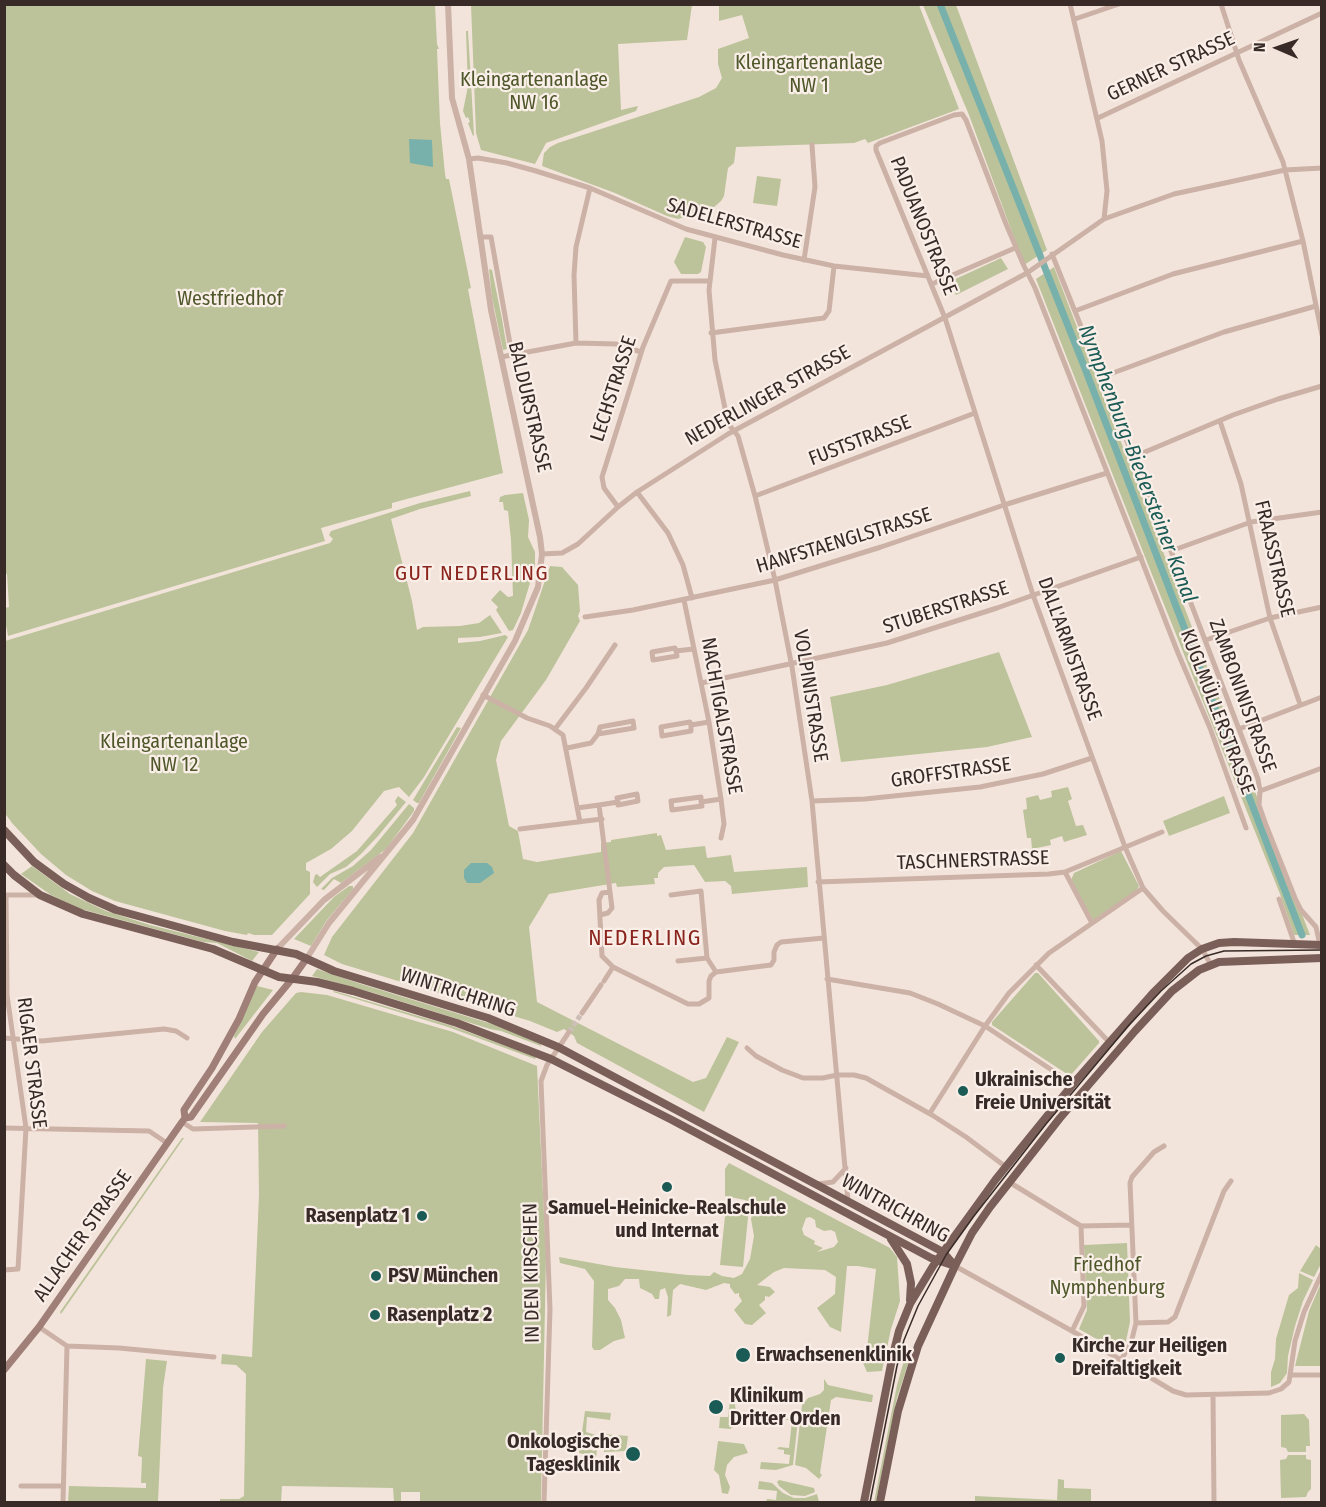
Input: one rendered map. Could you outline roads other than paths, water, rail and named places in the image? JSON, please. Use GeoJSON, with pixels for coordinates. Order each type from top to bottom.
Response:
{"type":"FeatureCollection","features":[{"type":"Feature","properties":{"kind":"main road","name":"WINTRICHRING"},"geometry":{"type":"LineString","coordinates":[[4,830],[34,862],[89,898],[116,910],[234,942],[277,949],[307,958],[334,971],[489,1018],[558,1047],[943,1252],[955,1266]]}},
{"type":"Feature","properties":{"kind":"main road","name":"WINTRICHRING"},"geometry":{"type":"LineString","coordinates":[[4,865],[40,895],[83,914],[213,949],[261,971],[292,979],[323,983],[364,994],[457,1023],[551,1059],[672,1120],[937,1261],[955,1266]]}},
{"type":"Feature","properties":{"kind":"main road"},"geometry":{"type":"LineString","coordinates":[[864,1503],[892,1359],[899,1331],[910,1304],[943,1252],[1006,1167],[1073,1084],[1171,975],[1188,958],[1202,949],[1218,943],[1234,942],[1321,945]]}},
{"type":"Feature","properties":{"kind":"main road"},"geometry":{"type":"LineString","coordinates":[[261,971],[277,949]]}},
{"type":"Feature","properties":{"kind":"main road","name":"ALLACHER STRASSE"},"geometry":{"type":"LineString","coordinates":[[6,1366],[39,1327],[167,1143],[184,1120],[191,1117],[263,1014],[307,958]]}},
{"type":"Feature","properties":{"kind":"main road"},"geometry":{"type":"LineString","coordinates":[[880,1503],[898,1411],[918,1346],[955,1266],[972,1233],[1060,1118],[1135,1031],[1187,978],[1220,962],[1322,958]]}},
{"type":"Feature","properties":{"kind":"main road","name":"ALLACHER STRASSE"},"geometry":{"type":"LineString","coordinates":[[184,1120],[184,1110],[230,1036],[261,971]]}},
{"type":"Feature","properties":{"kind":"main road"},"geometry":{"type":"LineString","coordinates":[[888,1235],[907,1264],[911,1283],[910,1304]]}},
{"type":"Feature","properties":{"kind":"street","name":"BALDURSTRASSE"},"geometry":{"type":"LineString","coordinates":[[448,4],[452,98],[469,159],[490,310],[531,487],[542,554]]}},
{"type":"Feature","properties":{"kind":"street"},"geometry":{"type":"LineString","coordinates":[[1070,4],[1098,118],[1107,191],[1104,219]]}},
{"type":"Feature","properties":{"kind":"street"},"geometry":{"type":"LineString","coordinates":[[1075,19],[1119,4]]}},
{"type":"Feature","properties":{"kind":"street"},"geometry":{"type":"LineString","coordinates":[[1221,4],[1236,52],[1282,156],[1303,241],[1322,335]]}},
{"type":"Feature","properties":{"kind":"street","name":"GERNER STRASSE"},"geometry":{"type":"LineString","coordinates":[[1098,118],[1322,13]]}},
{"type":"Feature","properties":{"kind":"street","name":"PADUANOSTRASSE"},"geometry":{"type":"LineString","coordinates":[[945,318],[893,195],[876,146],[954,115],[962,114]]}},
{"type":"Feature","properties":{"kind":"street","name":"KUGLMÜLLERSTRASSE"},"geometry":{"type":"LineString","coordinates":[[962,114],[1015,248],[1035,288],[1178,653],[1210,728],[1246,828]]}},
{"type":"Feature","properties":{"kind":"street"},"geometry":{"type":"LineString","coordinates":[[804,260],[815,187],[812,146]]}},
{"type":"Feature","properties":{"kind":"street","name":"SADELERSTRASSE"},"geometry":{"type":"LineString","coordinates":[[469,159],[478,158],[507,163],[590,188],[670,224],[715,238],[834,266],[928,276]]}},
{"type":"Feature","properties":{"kind":"street","name":"NEDERLINGER STRASSE"},"geometry":{"type":"LineString","coordinates":[[542,554],[562,553],[578,544],[637,492],[734,431],[1028,273],[1104,219],[1174,194],[1285,170],[1322,168]]}},
{"type":"Feature","properties":{"kind":"street"},"geometry":{"type":"LineString","coordinates":[[576,344],[574,275],[576,247],[590,188]]}},
{"type":"Feature","properties":{"kind":"street","name":"BALDURSTRASSE"},"geometry":{"type":"LineString","coordinates":[[480,237],[491,237],[512,355]]}},
{"type":"Feature","properties":{"kind":"street","name":"VOLPINISTRASSE"},"geometry":{"type":"LineString","coordinates":[[715,238],[709,281],[711,333],[724,406],[730,426],[738,436],[775,579],[792,663],[812,801],[848,1201]]}},
{"type":"Feature","properties":{"kind":"street"},"geometry":{"type":"LineString","coordinates":[[1075,311],[1173,274],[1303,241]]}},
{"type":"Feature","properties":{"kind":"street"},"geometry":{"type":"LineString","coordinates":[[932,284],[1015,248]]}},
{"type":"Feature","properties":{"kind":"street","name":"ZAMBONINISTRASSE"},"geometry":{"type":"LineString","coordinates":[[1052,254],[1206,640],[1258,779],[1259,805],[1274,846],[1295,898],[1301,910],[1316,927],[1321,945]]}},
{"type":"Feature","properties":{"kind":"street"},"geometry":{"type":"LineString","coordinates":[[484,267],[495,265]]}},
{"type":"Feature","properties":{"kind":"street"},"geometry":{"type":"LineString","coordinates":[[711,333],[824,318],[829,311],[834,266]]}},
{"type":"Feature","properties":{"kind":"street","name":"LECHSTRASSE"},"geometry":{"type":"LineString","coordinates":[[618,507],[604,488],[602,477],[641,352],[671,280],[709,281]]}},
{"type":"Feature","properties":{"kind":"street"},"geometry":{"type":"LineString","coordinates":[[1102,377],[1224,332],[1317,306]]}},
{"type":"Feature","properties":{"kind":"street","name":"DALL'ARMISTRASSE"},"geometry":{"type":"LineString","coordinates":[[945,318],[1034,595],[1125,847],[1143,888],[1202,949],[1211,965]]}},
{"type":"Feature","properties":{"kind":"street"},"geometry":{"type":"LineString","coordinates":[[501,357],[576,344],[623,345],[641,352]]}},
{"type":"Feature","properties":{"kind":"street"},"geometry":{"type":"LineString","coordinates":[[1134,457],[1278,399],[1322,386]]}},
{"type":"Feature","properties":{"kind":"street","name":"FUSTSTRASSE"},"geometry":{"type":"LineString","coordinates":[[755,496],[975,413]]}},
{"type":"Feature","properties":{"kind":"street","name":"FRAASSTRASSE"},"geometry":{"type":"LineString","coordinates":[[1220,421],[1234,459],[1251,522],[1270,618],[1300,704]]}},
{"type":"Feature","properties":{"kind":"street","name":"HANFSTAENGLSTRASSE"},"geometry":{"type":"LineString","coordinates":[[585,617],[684,600],[775,579],[881,548],[1004,505],[1107,473]]}},
{"type":"Feature","properties":{"kind":"street"},"geometry":{"type":"LineString","coordinates":[[637,492],[668,533],[683,565],[692,598]]}},
{"type":"Feature","properties":{"kind":"street"},"geometry":{"type":"LineString","coordinates":[[1171,551],[1251,522],[1322,512]]}},
{"type":"Feature","properties":{"kind":"street"},"geometry":{"type":"LineString","coordinates":[[307,958],[329,923],[396,843],[420,809],[520,629],[538,587],[542,554]]}},
{"type":"Feature","properties":{"kind":"street","name":"STUBERSTRASSE"},"geometry":{"type":"LineString","coordinates":[[701,683],[887,643],[1141,557]]}},
{"type":"Feature","properties":{"kind":"street","name":"NACHTIGALSTRASSE"},"geometry":{"type":"LineString","coordinates":[[684,600],[709,722],[721,799],[724,824],[721,838]]}},
{"type":"Feature","properties":{"kind":"street"},"geometry":{"type":"LineString","coordinates":[[1206,640],[1270,618],[1322,607]]}},
{"type":"Feature","properties":{"kind":"street"},"geometry":{"type":"LineString","coordinates":[[555,729],[615,645]]}},
{"type":"Feature","properties":{"kind":"street"},"geometry":{"type":"LineString","coordinates":[[676,651],[693,648]]}},
{"type":"Feature","properties":{"kind":"street"},"geometry":{"type":"LineString","coordinates":[[483,695],[563,735],[580,822]]}},
{"type":"Feature","properties":{"kind":"street"},"geometry":{"type":"LineString","coordinates":[[1239,729],[1322,697]]}},
{"type":"Feature","properties":{"kind":"street"},"geometry":{"type":"LineString","coordinates":[[567,748],[591,743],[600,727],[633,721],[634,728],[598,734]]}},
{"type":"Feature","properties":{"kind":"street"},"geometry":{"type":"LineString","coordinates":[[690,725],[692,731],[662,736],[661,727],[690,722],[690,725],[709,722]]}},
{"type":"Feature","properties":{"kind":"street","name":"GROFFSTRASSE"},"geometry":{"type":"LineString","coordinates":[[812,801],[865,799],[980,786],[1043,774],[1092,758]]}},
{"type":"Feature","properties":{"kind":"street"},"geometry":{"type":"LineString","coordinates":[[1260,791],[1322,768]]}},
{"type":"Feature","properties":{"kind":"street"},"geometry":{"type":"LineString","coordinates":[[701,797],[701,802],[702,806],[672,810],[671,801],[701,797]]}},
{"type":"Feature","properties":{"kind":"street"},"geometry":{"type":"LineString","coordinates":[[701,802],[721,799]]}},
{"type":"Feature","properties":{"kind":"street"},"geometry":{"type":"LineString","coordinates":[[578,808],[618,801]]}},
{"type":"Feature","properties":{"kind":"street"},"geometry":{"type":"LineString","coordinates":[[599,805],[611,911],[600,915]]}},
{"type":"Feature","properties":{"kind":"street"},"geometry":{"type":"LineString","coordinates":[[520,829],[602,819]]}},
{"type":"Feature","properties":{"kind":"street","name":"TASCHNERSTRASSE"},"geometry":{"type":"LineString","coordinates":[[819,882],[1065,872],[1162,832]]}},
{"type":"Feature","properties":{"kind":"street"},"geometry":{"type":"LineString","coordinates":[[277,949],[324,900],[396,843]]}},
{"type":"Feature","properties":{"kind":"street"},"geometry":{"type":"LineString","coordinates":[[1065,872],[1092,923]]}},
{"type":"Feature","properties":{"kind":"street"},"geometry":{"type":"LineString","coordinates":[[930,1113],[985,1026],[1009,993],[1049,953],[1143,888]]}},
{"type":"Feature","properties":{"kind":"street"},"geometry":{"type":"LineString","coordinates":[[671,895],[701,891],[707,958],[716,972]]}},
{"type":"Feature","properties":{"kind":"street"},"geometry":{"type":"LineString","coordinates":[[610,892],[599,895],[602,956],[613,967],[688,1004],[699,1004],[709,998],[709,981],[716,972],[771,965],[777,945],[781,942],[824,938]]}},
{"type":"Feature","properties":{"kind":"street"},"geometry":{"type":"LineString","coordinates":[[5,895],[40,895]]}},
{"type":"Feature","properties":{"kind":"street","name":"RIGAER STRASSE"},"geometry":{"type":"LineString","coordinates":[[4,1270],[18,1269],[26,1128],[6,995],[5,895]]}},
{"type":"Feature","properties":{"kind":"street"},"geometry":{"type":"LineString","coordinates":[[1279,899],[1295,945]]}},
{"type":"Feature","properties":{"kind":"street"},"geometry":{"type":"LineString","coordinates":[[678,961],[707,958]]}},
{"type":"Feature","properties":{"kind":"street"},"geometry":{"type":"LineString","coordinates":[[1036,965],[1109,1042]]}},
{"type":"Feature","properties":{"kind":"street"},"geometry":{"type":"LineString","coordinates":[[582,1013],[613,967]]}},
{"type":"Feature","properties":{"kind":"street"},"geometry":{"type":"LineString","coordinates":[[827,979],[910,993],[985,1026],[1073,1084]]}},
{"type":"Feature","properties":{"kind":"street"},"geometry":{"type":"LineString","coordinates":[[4,1038],[42,1041],[164,1029],[176,1031],[187,1038]]}},
{"type":"Feature","properties":{"kind":"street","name":"IN DEN KIRSCHEN"},"geometry":{"type":"LineString","coordinates":[[544,1503],[550,1309],[541,1081],[542,1074],[569,1032]]}},
{"type":"Feature","properties":{"kind":"street"},"geometry":{"type":"LineString","coordinates":[[747,1048],[756,1056],[803,1078],[837,1075],[866,1078],[930,1113],[1006,1167]]}},
{"type":"Feature","properties":{"kind":"street"},"geometry":{"type":"LineString","coordinates":[[184,1120],[193,1129],[284,1126]]}},
{"type":"Feature","properties":{"kind":"street"},"geometry":{"type":"LineString","coordinates":[[4,1128],[149,1131],[167,1143]]}},
{"type":"Feature","properties":{"kind":"street"},"geometry":{"type":"LineString","coordinates":[[1121,1360],[1131,1343],[1136,1323],[1130,1183],[1132,1177],[1154,1152],[1164,1146]]}},
{"type":"Feature","properties":{"kind":"street"},"geometry":{"type":"LineString","coordinates":[[817,1185],[833,1182],[846,1168]]}},
{"type":"Feature","properties":{"kind":"street"},"geometry":{"type":"LineString","coordinates":[[1136,1323],[1168,1322],[1174,1317],[1224,1191],[1231,1181]]}},
{"type":"Feature","properties":{"kind":"street"},"geometry":{"type":"LineString","coordinates":[[1009,1182],[1081,1226],[1131,1224]]}},
{"type":"Feature","properties":{"kind":"street"},"geometry":{"type":"LineString","coordinates":[[1072,1331],[1084,1306],[1081,1226]]}},
{"type":"Feature","properties":{"kind":"street"},"geometry":{"type":"LineString","coordinates":[[955,1266],[1072,1331],[1178,1394],[1213,1395],[1269,1393],[1281,1389],[1289,1382],[1295,1341],[1304,1312],[1322,1273]]}},
{"type":"Feature","properties":{"kind":"street"},"geometry":{"type":"LineString","coordinates":[[39,1327],[67,1346],[120,1348],[214,1357]]}},
{"type":"Feature","properties":{"kind":"street"},"geometry":{"type":"LineString","coordinates":[[63,1503],[67,1346]]}},
{"type":"Feature","properties":{"kind":"street"},"geometry":{"type":"LineString","coordinates":[[1291,1375],[1322,1375]]}},
{"type":"Feature","properties":{"kind":"street"},"geometry":{"type":"LineString","coordinates":[[1213,1395],[1214,1503]]}},
{"type":"Feature","properties":{"kind":"street"},"geometry":{"type":"LineString","coordinates":[[21,1486],[63,1486]]}},
{"type":"Feature","properties":{"kind":"water"},"geometry":{"type":"Polygon","coordinates":[[[409,139],[432,140],[433,167],[410,163],[409,139]]]}},
{"type":"Feature","properties":{"kind":"water"},"geometry":{"type":"Polygon","coordinates":[[[471,863],[487,863],[492,867],[494,873],[480,883],[467,883],[464,870],[471,863]]]}},
{"type":"Feature","properties":{"kind":"waterway","name":"Nymphenburg-Biedersteiner Kanal"},"geometry":{"type":"LineString","coordinates":[[940,4],[1084,366],[1302,935]]}},
{"type":"Feature","properties":{"kind":"tunnel"},"geometry":{"type":"LineString","coordinates":[[569,1032],[582,1013]]}},
{"type":"Feature","properties":{"kind":"tram line"},"geometry":{"type":"LineString","coordinates":[[870,1502],[897,1366],[904,1340],[918,1306],[946,1255],[1046,1124],[1129,1025],[1191,964],[1206,956],[1224,951],[1322,950]]}},
{"type":"Feature","properties":{"kind":"place","name":"Ukrainische Freie Universität"},"geometry":{"type":"Point","coordinates":[963,1091]}},
{"type":"Feature","properties":{"kind":"place","name":"Samuel-Heinicke-Realschule und Internat"},"geometry":{"type":"Point","coordinates":[667,1187]}},
{"type":"Feature","properties":{"kind":"place","name":"Rasenplatz 1"},"geometry":{"type":"Point","coordinates":[422,1216]}},
{"type":"Feature","properties":{"kind":"place","name":"PSV München"},"geometry":{"type":"Point","coordinates":[376,1276]}},
{"type":"Feature","properties":{"kind":"place","name":"Rasenplatz 2"},"geometry":{"type":"Point","coordinates":[375,1315]}},
{"type":"Feature","properties":{"kind":"place","name":"Erwachsenenklinik"},"geometry":{"type":"Point","coordinates":[743,1355]}},
{"type":"Feature","properties":{"kind":"place","name":"Kirche zur Heiligen Dreifaltigkeit"},"geometry":{"type":"Point","coordinates":[1060,1358]}},
{"type":"Feature","properties":{"kind":"place","name":"Klinikum Dritter Orden"},"geometry":{"type":"Point","coordinates":[716,1407]}},
{"type":"Feature","properties":{"kind":"place","name":"Onkologische Tagesklinik"},"geometry":{"type":"Point","coordinates":[633,1454]}},
{"type":"Feature","properties":{"kind":"district","name":"GUT NEDERLING"},"geometry":{"type":"Point","coordinates":[472,574]}},
{"type":"Feature","properties":{"kind":"district","name":"NEDERLING"},"geometry":{"type":"Point","coordinates":[645,939]}},
{"type":"Feature","properties":{"kind":"park label","name":"Kleingartenanlage NW 1"},"geometry":{"type":"Point","coordinates":[809,74]}},
{"type":"Feature","properties":{"kind":"park label","name":"Kleingartenanlage NW 16"},"geometry":{"type":"Point","coordinates":[534,92]}},
{"type":"Feature","properties":{"kind":"park label","name":"Westfriedhof"},"geometry":{"type":"Point","coordinates":[230,299]}},
{"type":"Feature","properties":{"kind":"park label","name":"Kleingartenanlage NW 12"},"geometry":{"type":"Point","coordinates":[174,754]}},
{"type":"Feature","properties":{"kind":"park label","name":"Friedhof Nymphenburg"},"geometry":{"type":"Point","coordinates":[1107,1276]}}]}
